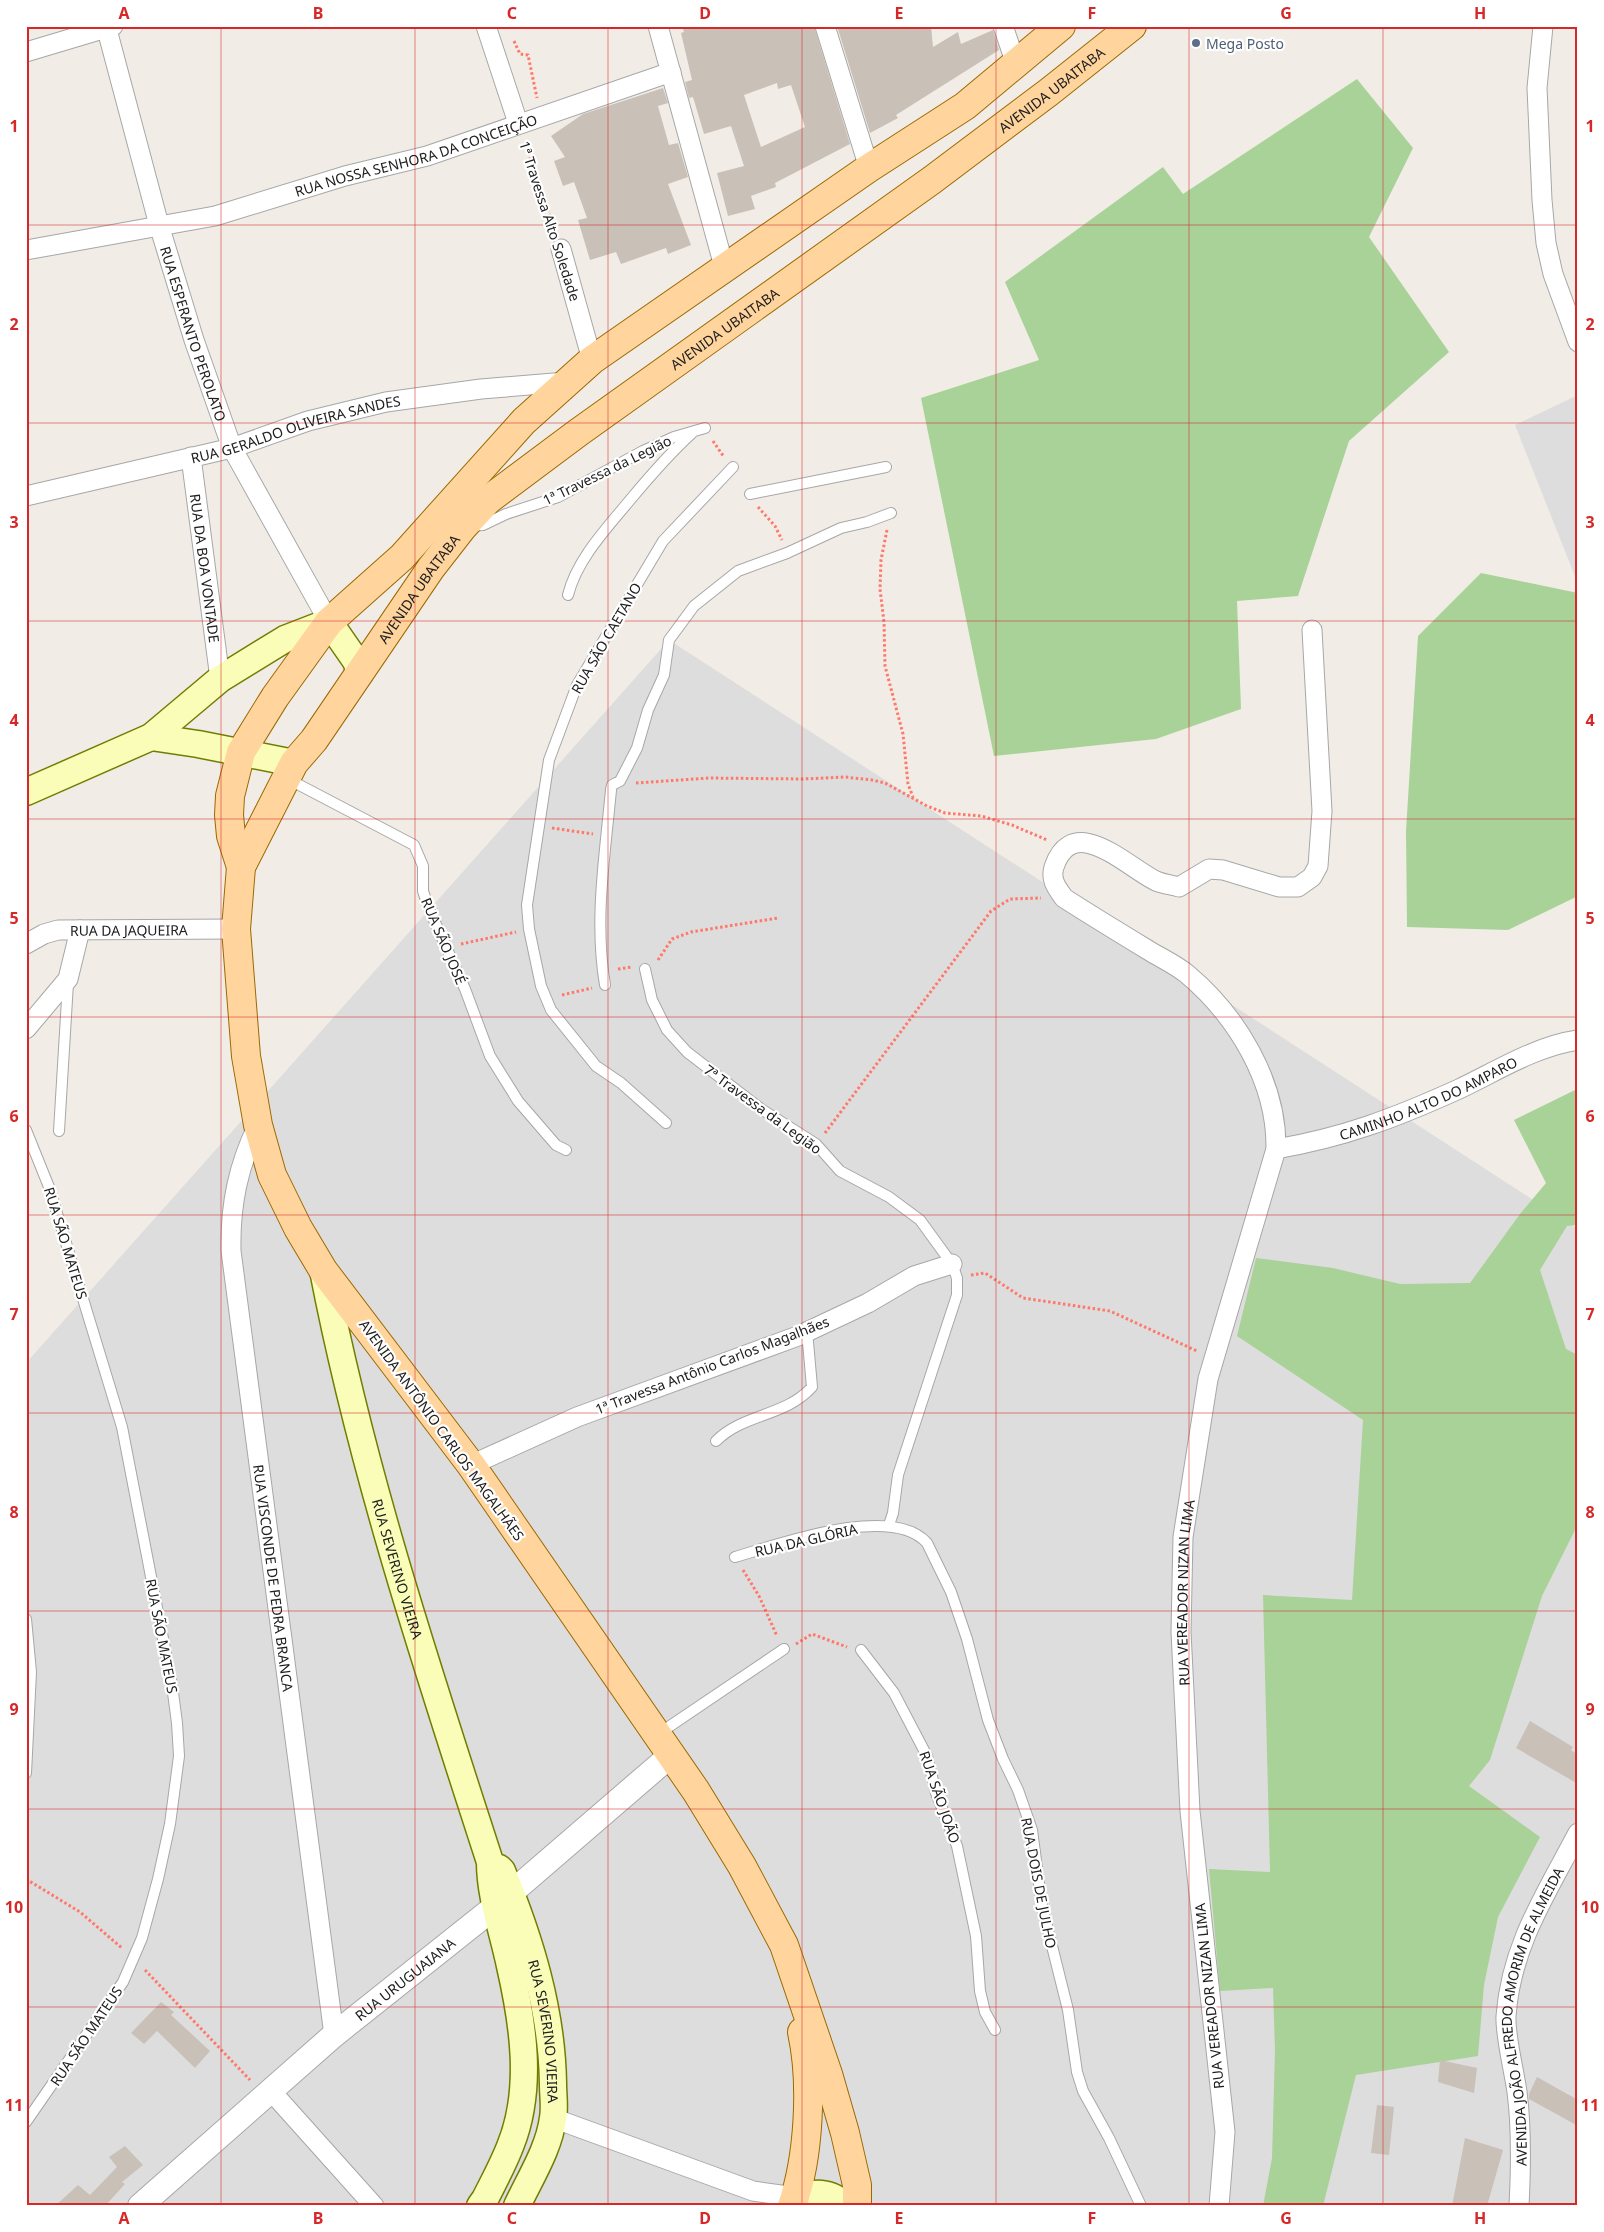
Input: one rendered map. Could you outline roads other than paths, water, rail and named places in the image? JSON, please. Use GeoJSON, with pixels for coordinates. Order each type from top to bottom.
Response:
{"type":"FeatureCollection","features":[{"type":"Feature","properties":{"kind":"main road","name":"AVENIDA UBAITABA"},"geometry":{"type":"LineString","coordinates":[[241,752],[274,697],[329,622],[402,557],[524,421],[566,382],[592,360],[725,270],[869,168],[964,106],[1061,26]]}},
{"type":"Feature","properties":{"kind":"main road","name":"AVENIDA UBAITABA"},"geometry":{"type":"LineString","coordinates":[[290,770],[314,740],[431,568],[462,527],[488,500],[556,448],[940,174],[1049,92],[1131,26]]}},
{"type":"Feature","properties":{"kind":"main road","name":"AVENIDA UBAITABA"},"geometry":{"type":"LineString","coordinates":[[26,792],[151,738],[220,679],[285,639],[329,622]]}},
{"type":"Feature","properties":{"kind":"main road"},"geometry":{"type":"LineString","coordinates":[[329,622],[356,661],[360,673]]}},
{"type":"Feature","properties":{"kind":"main road"},"geometry":{"type":"LineString","coordinates":[[151,738],[241,752],[290,770]]}},
{"type":"Feature","properties":{"kind":"main road","name":"AVENIDA ANTÔNIO CARLOS MAGALHÃES"},"geometry":{"type":"LineString","coordinates":[[241,752],[230,796],[229,815],[230,836],[241,868]]}},
{"type":"Feature","properties":{"kind":"main road","name":"AVENIDA ANTÔNIO CARLOS MAGALHÃES"},"geometry":{"type":"LineString","coordinates":[[290,770],[241,868],[236,929],[246,1056],[258,1125],[272,1175],[298,1228],[323,1270],[471,1465],[696,1791],[742,1866],[784,1945],[828,2074],[845,2133],[857,2185],[857,2206]]}},
{"type":"Feature","properties":{"kind":"main road","name":"RUA SEVERINO VIEIRA"},"geometry":{"type":"LineString","coordinates":[[323,1270],[349,1394],[410,1615],[490,1862],[490,1878],[525,1932],[548,2024],[553,2070],[553,2118],[544,2150],[517,2206]]}},
{"type":"Feature","properties":{"kind":"main road","name":"RUA SEVERINO VIEIRA"},"geometry":{"type":"LineString","coordinates":[[480,2206],[512,2143],[520,2112],[524,2075],[520,2019],[511,1968],[503,1899]]}},
{"type":"Feature","properties":{"kind":"main road","name":"AVENIDA ANTÔNIO CARLOS MAGALHÃES"},"geometry":{"type":"LineString","coordinates":[[784,1945],[804,2042],[807,2096],[805,2155],[794,2201]]}},
{"type":"Feature","properties":{"kind":"main road"},"geometry":{"type":"LineString","coordinates":[[794,2201],[812,2193],[825,2194],[838,2199],[844,2206]]}},
{"type":"Feature","properties":{"kind":"street","name":"1ª Travessa Alto Soledade"},"geometry":{"type":"LineString","coordinates":[[486,26],[518,123]]}},
{"type":"Feature","properties":{"kind":"street"},"geometry":{"type":"LineString","coordinates":[[658,26],[725,270]]}},
{"type":"Feature","properties":{"kind":"street"},"geometry":{"type":"LineString","coordinates":[[825,26],[869,168]]}},
{"type":"Feature","properties":{"kind":"street"},"geometry":{"type":"LineString","coordinates":[[1003,26],[1016,64]]}},
{"type":"Feature","properties":{"kind":"street"},"geometry":{"type":"LineString","coordinates":[[1543,26],[1537,88],[1542,200],[1546,243],[1553,274],[1578,342]]}},
{"type":"Feature","properties":{"kind":"street"},"geometry":{"type":"LineString","coordinates":[[26,52],[109,27]]}},
{"type":"Feature","properties":{"kind":"street","name":"RUA ESPERANTO PEROLATO"},"geometry":{"type":"LineString","coordinates":[[109,27],[159,225],[194,340],[232,448],[329,622]]}},
{"type":"Feature","properties":{"kind":"street","name":"RUA NOSSA SENHORA DA CONCEIÇÃO"},"geometry":{"type":"LineString","coordinates":[[26,250],[215,216],[345,176],[427,156],[541,115],[671,72]]}},
{"type":"Feature","properties":{"kind":"street","name":"1ª Travessa Alto Soledade"},"geometry":{"type":"LineString","coordinates":[[561,249],[592,360]]}},
{"type":"Feature","properties":{"kind":"street","name":"RUA GERALDO OLIVEIRA SANDES"},"geometry":{"type":"LineString","coordinates":[[26,496],[232,448],[308,421],[386,402],[481,389],[566,382]]}},
{"type":"Feature","properties":{"kind":"street","name":"RUA DA BOA VONTADE"},"geometry":{"type":"LineString","coordinates":[[192,457],[220,679]]}},
{"type":"Feature","properties":{"kind":"street","name":"RUA VEREADOR NIZAN LIMA"},"geometry":{"type":"LineString","coordinates":[[1219,2206],[1225,2132],[1190,1810],[1182,1632],[1183,1537],[1208,1379],[1276,1149],[1276,1129],[1266,1089],[1241,1034],[1216,1002],[1186,974],[1064,898],[1055,886],[1053,878],[1058,858],[1066,848],[1072,843],[1082,842],[1108,850],[1157,882],[1179,887],[1209,869],[1223,870],[1279,887],[1298,887],[1312,877],[1318,866],[1321,852],[1322,811],[1312,630]]}},
{"type":"Feature","properties":{"kind":"street","name":"RUA DA JAQUEIRA"},"geometry":{"type":"LineString","coordinates":[[26,944],[44,934],[58,930],[236,929]]}},
{"type":"Feature","properties":{"kind":"street"},"geometry":{"type":"LineString","coordinates":[[26,1029],[68,979],[80,930]]}},
{"type":"Feature","properties":{"kind":"street","name":"CAMINHO ALTO DO AMPARO"},"geometry":{"type":"LineString","coordinates":[[1276,1149],[1339,1136],[1388,1120],[1542,1049],[1578,1040]]}},
{"type":"Feature","properties":{"kind":"street","name":"RUA VISCONDE DE PEDRA BRANCA"},"geometry":{"type":"LineString","coordinates":[[258,1125],[246,1150],[236,1182],[230,1222],[231,1251],[334,2035]]}},
{"type":"Feature","properties":{"kind":"street","name":"1ª Travessa Antônio Carlos Magalhães"},"geometry":{"type":"LineString","coordinates":[[471,1465],[577,1417],[807,1331],[868,1303],[914,1276],[955,1271]]}},
{"type":"Feature","properties":{"kind":"street","name":"RUA URUGUAIANA"},"geometry":{"type":"LineString","coordinates":[[140,2206],[334,2035],[503,1899],[671,1755]]}},
{"type":"Feature","properties":{"kind":"street","name":"AVENIDA JOÃO ALFREDO AMORIM DE ALMEIDA"},"geometry":{"type":"LineString","coordinates":[[1519,2206],[1522,2158],[1521,2124],[1506,2019],[1512,1972],[1546,1891],[1578,1833]]}},
{"type":"Feature","properties":{"kind":"street"},"geometry":{"type":"LineString","coordinates":[[268,2094],[374,2206]]}},
{"type":"Feature","properties":{"kind":"street"},"geometry":{"type":"LineString","coordinates":[[553,2118],[753,2191],[794,2201]]}},
{"type":"Feature","properties":{"kind":"lane","name":"1ª Travessa da Legião"},"geometry":{"type":"LineString","coordinates":[[462,527],[483,525],[506,514],[558,497],[643,451],[700,429],[652,472],[607,526],[572,579],[568,595]]}},
{"type":"Feature","properties":{"kind":"lane"},"geometry":{"type":"LineString","coordinates":[[750,494],[886,466]]}},
{"type":"Feature","properties":{"kind":"lane","name":"RUA SÃO CAETANO"},"geometry":{"type":"LineString","coordinates":[[666,1123],[621,1083],[596,1066],[551,1010],[541,986],[529,929],[527,905],[549,760],[568,705],[580,679],[663,541],[734,467]]}},
{"type":"Feature","properties":{"kind":"lane"},"geometry":{"type":"LineString","coordinates":[[605,985],[600,901],[604,848],[612,786],[620,781],[637,748],[648,710],[664,675],[669,640],[694,606],[738,571],[787,553],[842,528],[867,522],[891,513]]}},
{"type":"Feature","properties":{"kind":"lane","name":"RUA SÃO JOSÉ"},"geometry":{"type":"LineString","coordinates":[[290,770],[414,844],[423,866],[423,891],[490,1056],[518,1102],[556,1145],[566,1150]]}},
{"type":"Feature","properties":{"kind":"lane","name":"7ª Travessa da Legião"},"geometry":{"type":"LineString","coordinates":[[646,969],[652,1000],[667,1030],[687,1052],[753,1103],[816,1144],[840,1172],[889,1197],[920,1220],[955,1271]]}},
{"type":"Feature","properties":{"kind":"lane"},"geometry":{"type":"LineString","coordinates":[[59,1131],[68,979]]}},
{"type":"Feature","properties":{"kind":"lane","name":"RUA SÃO MATEUS"},"geometry":{"type":"LineString","coordinates":[[26,1130],[49,1187],[122,1427],[172,1685],[179,1756],[170,1824],[158,1879],[142,1938],[134,1958],[123,1982],[26,2122]]}},
{"type":"Feature","properties":{"kind":"lane"},"geometry":{"type":"LineString","coordinates":[[889,1525],[894,1513],[898,1475],[950,1322],[957,1295],[955,1271]]}},
{"type":"Feature","properties":{"kind":"lane"},"geometry":{"type":"LineString","coordinates":[[716,1440],[729,1428],[785,1407],[805,1395],[812,1387],[807,1331]]}},
{"type":"Feature","properties":{"kind":"lane","name":"RUA DA GLÓRIA"},"geometry":{"type":"LineString","coordinates":[[735,1557],[828,1532],[870,1525],[889,1525]]}},
{"type":"Feature","properties":{"kind":"lane","name":"RUA DOIS DE JULHO"},"geometry":{"type":"LineString","coordinates":[[889,1525],[908,1529],[922,1537],[927,1543],[951,1592],[967,1639],[988,1720],[1018,1790],[1032,1830],[1042,1906],[1068,2010],[1077,2072],[1083,2091],[1110,2138],[1141,2206]]}},
{"type":"Feature","properties":{"kind":"lane"},"geometry":{"type":"LineString","coordinates":[[26,1619],[31,1672],[26,1773]]}},
{"type":"Feature","properties":{"kind":"lane"},"geometry":{"type":"LineString","coordinates":[[670,1726],[784,1649]]}},
{"type":"Feature","properties":{"kind":"lane","name":"RUA SÃO JOÃO"},"geometry":{"type":"LineString","coordinates":[[861,1650],[894,1693],[927,1756],[936,1793],[957,1846],[976,1936],[980,1991],[985,2012],[995,2030]]}},
{"type":"Feature","properties":{"kind":"place","name":"Mega Posto"},"geometry":{"type":"Point","coordinates":[1196,43]}}]}
